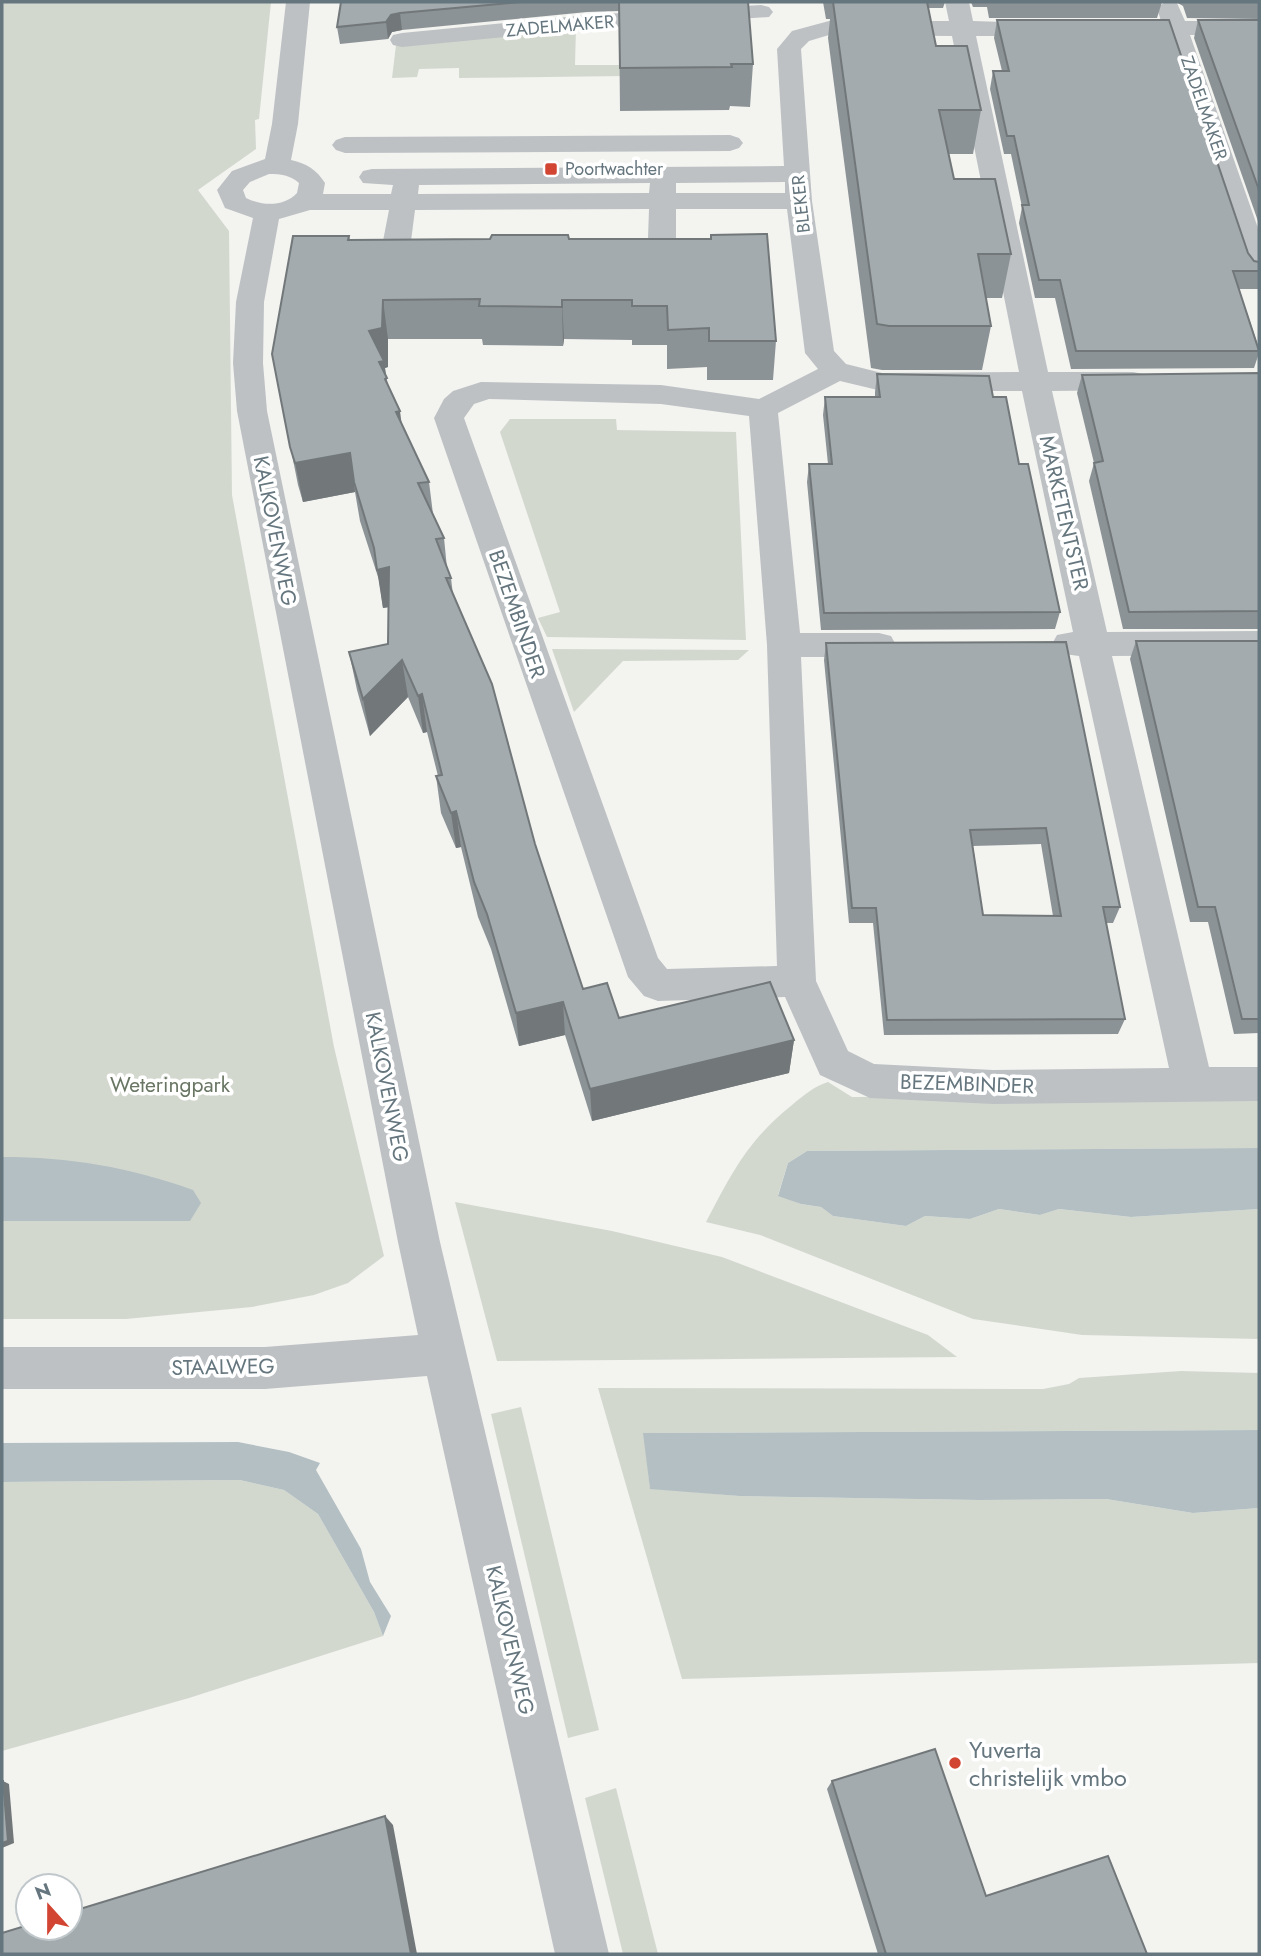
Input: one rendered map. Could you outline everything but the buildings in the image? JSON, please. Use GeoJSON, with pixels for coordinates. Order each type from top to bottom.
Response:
{"type":"FeatureCollection","features":[{"type":"Feature","properties":{"kind":"street"},"geometry":{"type":"LineString","coordinates":[[277,166],[298,2]]}},
{"type":"Feature","properties":{"kind":"street"},"geometry":{"type":"LineString","coordinates":[[527,2],[535,28]]}},
{"type":"Feature","properties":{"kind":"street"},"geometry":{"type":"LineString","coordinates":[[957,2],[962,29]]}},
{"type":"Feature","properties":{"kind":"street","name":"ZADELMAKER"},"geometry":{"type":"LineString","coordinates":[[1167,2],[1259,270]]}},
{"type":"Feature","properties":{"kind":"street"},"geometry":{"type":"LineString","coordinates":[[758,7],[799,36],[829,28],[1070,29]]}},
{"type":"Feature","properties":{"kind":"street","name":"ZADELMAKER"},"geometry":{"type":"LineString","coordinates":[[402,40],[758,7]]}},
{"type":"Feature","properties":{"kind":"street","name":"MARKETENTSTER"},"geometry":{"type":"LineString","coordinates":[[962,29],[1034,381],[1094,644]]}},
{"type":"Feature","properties":{"kind":"street","name":"ZADELMAKER"},"geometry":{"type":"LineString","coordinates":[[1097,29],[1259,29]]}},
{"type":"Feature","properties":{"kind":"street","name":"BLEKER"},"geometry":{"type":"LineString","coordinates":[[799,36],[789,49],[798,188],[820,353],[836,370]]}},
{"type":"Feature","properties":{"kind":"street"},"geometry":{"type":"LineString","coordinates":[[345,145],[730,143]]}},
{"type":"Feature","properties":{"kind":"street"},"geometry":{"type":"LineString","coordinates":[[662,144],[662,238]]}},
{"type":"Feature","properties":{"kind":"street"},"geometry":{"type":"LineString","coordinates":[[397,242],[412,145]]}},
{"type":"Feature","properties":{"kind":"street"},"geometry":{"type":"LineString","coordinates":[[798,188],[663,174],[408,176],[312,189],[240,206],[234,202],[230,190],[242,175],[258,168],[277,166],[296,169],[312,189],[403,203],[663,202],[798,188]]}},
{"type":"Feature","properties":{"kind":"street","name":"KALKOVENWEG"},"geometry":{"type":"LineString","coordinates":[[312,189],[250,302],[248,363],[252,411],[419,1242],[582,1954]]}},
{"type":"Feature","properties":{"kind":"street"},"geometry":{"type":"LineString","coordinates":[[763,409],[836,370],[883,382],[1167,380]]}},
{"type":"Feature","properties":{"kind":"street","name":"BEZEMBINDER"},"geometry":{"type":"LineString","coordinates":[[797,981],[658,985],[642,966],[449,418],[453,405],[463,397],[472,392],[489,390],[699,398],[724,400],[763,409],[784,645],[797,981],[834,1063],[870,1081],[993,1087],[1259,1084]]}},
{"type":"Feature","properties":{"kind":"street"},"geometry":{"type":"LineString","coordinates":[[1042,644],[1259,643]]}},
{"type":"Feature","properties":{"kind":"street"},"geometry":{"type":"LineString","coordinates":[[1094,644],[1194,1085]]}},
{"type":"Feature","properties":{"kind":"street"},"geometry":{"type":"LineString","coordinates":[[784,645],[913,645]]}},
{"type":"Feature","properties":{"kind":"street","name":"STAALWEG"},"geometry":{"type":"LineString","coordinates":[[2,1368],[265,1368],[444,1354]]}},
{"type":"Feature","properties":{"kind":"green space","name":"Weteringpark"},"geometry":{"type":"Polygon","coordinates":[[[2,2],[271,2],[259,119],[255,120],[256,149],[198,190],[229,231],[232,495],[334,1047],[384,1256],[348,1283],[314,1295],[252,1307],[126,1319],[2,1319],[2,2]]]}},
{"type":"Feature","properties":{"kind":"green space"},"geometry":{"type":"Polygon","coordinates":[[[576,28],[575,65],[624,65],[625,76],[459,78],[459,68],[419,69],[417,77],[392,78],[396,45],[576,28]]]}},
{"type":"Feature","properties":{"kind":"green space"},"geometry":{"type":"Polygon","coordinates":[[[510,419],[616,419],[617,430],[736,432],[746,640],[547,637],[538,618],[560,612],[500,432],[510,419]]]}},
{"type":"Feature","properties":{"kind":"green space"},"geometry":{"type":"Polygon","coordinates":[[[552,649],[749,650],[738,660],[623,661],[574,712],[552,649]]]}},
{"type":"Feature","properties":{"kind":"green space"},"geometry":{"type":"Polygon","coordinates":[[[828,1082],[852,1097],[1259,1095],[1259,1148],[807,1151],[788,1163],[778,1195],[801,1204],[821,1207],[833,1216],[906,1226],[925,1216],[970,1219],[999,1209],[1040,1215],[1059,1209],[1131,1217],[1259,1209],[1259,1339],[1082,1335],[973,1319],[760,1235],[706,1222],[733,1173],[763,1132],[805,1095],[828,1082]]]}},
{"type":"Feature","properties":{"kind":"green space"},"geometry":{"type":"Polygon","coordinates":[[[455,1202],[612,1231],[722,1257],[928,1335],[957,1357],[497,1361],[455,1202]]]}},
{"type":"Feature","properties":{"kind":"green space"},"geometry":{"type":"Polygon","coordinates":[[[1181,1371],[1259,1373],[1259,1430],[644,1433],[650,1488],[739,1496],[1106,1499],[1193,1513],[1259,1508],[1259,1663],[682,1679],[598,1388],[1043,1389],[1069,1384],[1079,1378],[1181,1371]]]}},
{"type":"Feature","properties":{"kind":"green space"},"geometry":{"type":"Polygon","coordinates":[[[521,1407],[599,1730],[568,1738],[491,1414],[521,1407]]]}},
{"type":"Feature","properties":{"kind":"green space"},"geometry":{"type":"Polygon","coordinates":[[[240,1480],[284,1490],[318,1514],[374,1612],[383,1636],[189,1698],[2,1751],[2,1482],[240,1480]]]}},
{"type":"Feature","properties":{"kind":"green space"},"geometry":{"type":"Polygon","coordinates":[[[616,1788],[658,1954],[623,1954],[585,1798],[616,1788]]]}},
{"type":"Feature","properties":{"kind":"shaded area"},"geometry":{"type":"Polygon","coordinates":[[[1259,1148],[1259,1209],[1131,1217],[1059,1209],[1040,1215],[999,1209],[970,1219],[925,1216],[906,1226],[833,1216],[821,1207],[778,1196],[788,1163],[807,1151],[1259,1148]]]}},
{"type":"Feature","properties":{"kind":"shaded area"},"geometry":{"type":"Polygon","coordinates":[[[2,1157],[75,1161],[122,1169],[193,1190],[201,1203],[190,1221],[2,1221],[2,1157]]]}},
{"type":"Feature","properties":{"kind":"shaded area"},"geometry":{"type":"Polygon","coordinates":[[[1259,1430],[1259,1508],[1193,1513],[1106,1499],[739,1496],[650,1489],[643,1433],[1259,1430]]]}},
{"type":"Feature","properties":{"kind":"shaded area"},"geometry":{"type":"Polygon","coordinates":[[[238,1442],[289,1452],[320,1463],[316,1470],[361,1549],[370,1582],[391,1616],[383,1636],[374,1612],[318,1514],[284,1490],[240,1480],[2,1482],[2,1443],[238,1442]]]}},
{"type":"Feature","properties":{"kind":"place","name":"Poortwachter"},"geometry":{"type":"Point","coordinates":[551,169]}},
{"type":"Feature","properties":{"kind":"place","name":"Yuverta christelijk vmbo"},"geometry":{"type":"Point","coordinates":[955,1763]}}]}
